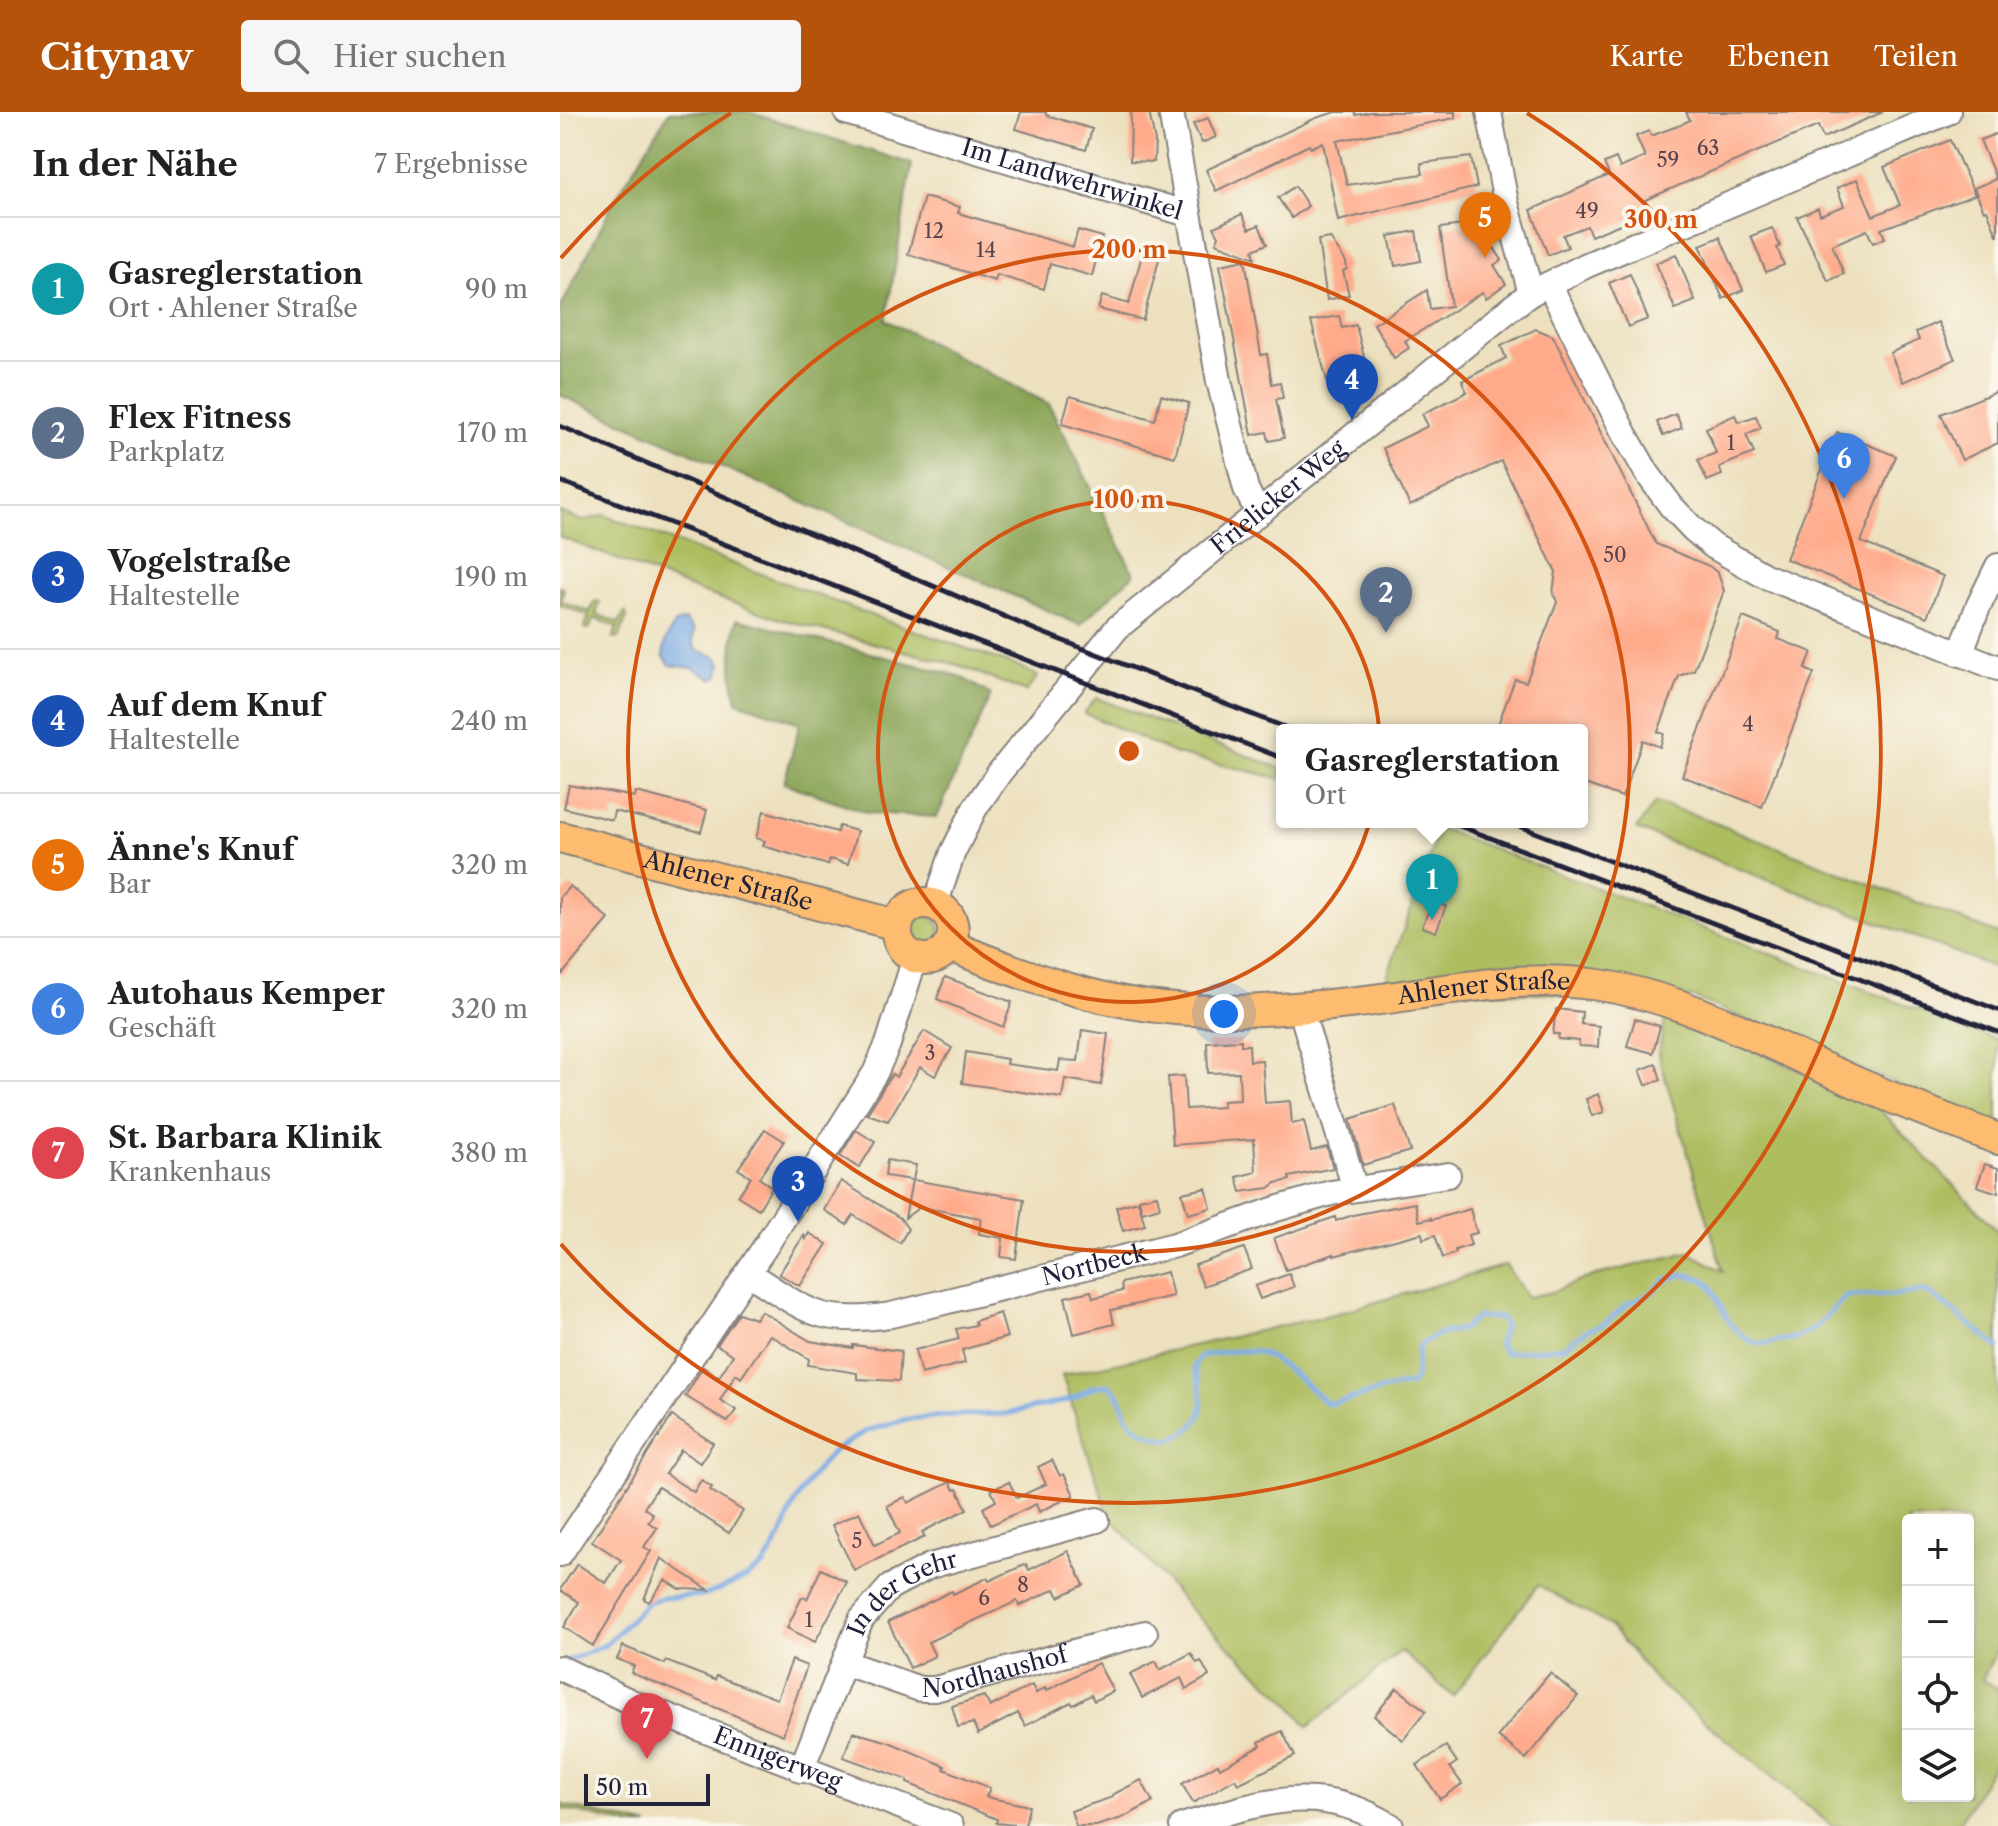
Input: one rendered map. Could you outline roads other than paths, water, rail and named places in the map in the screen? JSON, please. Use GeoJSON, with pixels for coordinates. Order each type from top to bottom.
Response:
{"type":"FeatureCollection","features":[{"type":"Feature","properties":{"kind":"main road","name":"Ahlener Straße"},"geometry":{"type":"LineString","coordinates":[[560,837],[897,925]]}},
{"type":"Feature","properties":{"kind":"main road"},"geometry":{"type":"LineString","coordinates":[[919,903],[935,905],[948,915],[951,922],[953,930],[949,945],[931,959],[915,958],[902,948],[897,925],[912,906],[919,903]]}},
{"type":"Feature","properties":{"kind":"main road","name":"Ahlener Straße"},"geometry":{"type":"LineString","coordinates":[[949,945],[1084,992],[1174,1009],[1212,1011],[1300,1007],[1506,982],[1553,980],[1593,984],[1639,993],[1686,1009],[1894,1100],[1998,1139]]}},
{"type":"Feature","properties":{"kind":"street","name":"Im Landwehrwinkel"},"geometry":{"type":"LineString","coordinates":[[846,112],[1188,214],[1219,381],[1246,489],[1258,513]]}},
{"type":"Feature","properties":{"kind":"street"},"geometry":{"type":"LineString","coordinates":[[1171,112],[1188,214]]}},
{"type":"Feature","properties":{"kind":"street"},"geometry":{"type":"LineString","coordinates":[[1489,112],[1506,203],[1540,289],[1647,473],[1671,506],[1713,546],[1765,576],[1998,668]]}},
{"type":"Feature","properties":{"kind":"street","name":"Frielicker Weg"},"geometry":{"type":"LineString","coordinates":[[935,905],[953,852],[975,808],[1000,772],[1117,628],[1540,289],[1948,112]]}},
{"type":"Feature","properties":{"kind":"street"},"geometry":{"type":"LineString","coordinates":[[1960,654],[1998,566]]}},
{"type":"Feature","properties":{"kind":"street"},"geometry":{"type":"LineString","coordinates":[[560,1554],[748,1273],[875,1073],[888,1044],[915,958]]}},
{"type":"Feature","properties":{"kind":"street"},"geometry":{"type":"LineString","coordinates":[[1300,1007],[1355,1189]]}},
{"type":"Feature","properties":{"kind":"street","name":"Nortbeck"},"geometry":{"type":"LineString","coordinates":[[748,1273],[823,1317],[877,1317],[1175,1245],[1276,1209],[1355,1189],[1448,1175]]}},
{"type":"Feature","properties":{"kind":"street","name":"In der Gehr"},"geometry":{"type":"LineString","coordinates":[[801,1770],[861,1620],[890,1587],[930,1566],[1097,1520]]}},
{"type":"Feature","properties":{"kind":"street","name":"Nordhaushof"},"geometry":{"type":"LineString","coordinates":[[845,1663],[920,1689],[935,1689],[1145,1633]]}},
{"type":"Feature","properties":{"kind":"street","name":"Ennigerweg"},"geometry":{"type":"LineString","coordinates":[[566,1672],[801,1770],[951,1826]]}},
{"type":"Feature","properties":{"kind":"street"},"geometry":{"type":"LineString","coordinates":[[1182,1826],[1268,1801],[1295,1798],[1341,1803],[1363,1810],[1391,1826]]}},
{"type":"Feature","properties":{"kind":"water"},"geometry":{"type":"Polygon","coordinates":[[[685,620],[694,630],[693,643],[697,650],[717,657],[721,665],[719,675],[712,679],[693,668],[670,665],[663,655],[666,639],[675,623],[685,620]]]}},
{"type":"Feature","properties":{"kind":"waterway"},"geometry":{"type":"LineString","coordinates":[[565,1662],[605,1645],[648,1602],[706,1595],[746,1578],[764,1565],[781,1536],[794,1504],[832,1452],[866,1431],[907,1419],[1005,1414],[1070,1400],[1093,1387],[1108,1385],[1121,1400],[1133,1424],[1168,1440],[1182,1434],[1198,1420],[1202,1402],[1194,1367],[1201,1356],[1236,1351],[1265,1355],[1294,1374],[1327,1404],[1412,1384],[1416,1376],[1418,1347],[1435,1335],[1463,1329],[1478,1317],[1500,1318],[1505,1325],[1499,1344],[1505,1353],[1564,1347],[1585,1331],[1606,1323],[1627,1304],[1650,1294],[1665,1280],[1684,1274],[1703,1279],[1711,1286],[1730,1324],[1746,1339],[1760,1344],[1795,1338],[1814,1329],[1846,1296],[1922,1291],[1931,1294],[1998,1347]]}},
{"type":"Feature","properties":{"kind":"railway"},"geometry":{"type":"LineString","coordinates":[[560,426],[1038,631],[1277,724]]}},
{"type":"Feature","properties":{"kind":"railway"},"geometry":{"type":"LineString","coordinates":[[560,481],[1276,756]]}},
{"type":"Feature","properties":{"kind":"railway"},"geometry":{"type":"LineString","coordinates":[[1465,828],[1998,1032]]}},
{"type":"Feature","properties":{"kind":"railway"},"geometry":{"type":"LineString","coordinates":[[1524,828],[1998,1010]]}},
{"type":"Feature","properties":{"kind":"place","name":"Änne's Knuf"},"geometry":{"type":"Point","coordinates":[1485,258]}},
{"type":"Feature","properties":{"kind":"place","name":"Auf dem Knuf"},"geometry":{"type":"Point","coordinates":[1352,420]}},
{"type":"Feature","properties":{"kind":"place","name":"Autohaus Kemper"},"geometry":{"type":"Point","coordinates":[1844,499]}},
{"type":"Feature","properties":{"kind":"place","name":"Flex Fitness"},"geometry":{"type":"Point","coordinates":[1386,633]}},
{"type":"Feature","properties":{"kind":"place","name":"Gasreglerstation"},"geometry":{"type":"Point","coordinates":[1432,920]}},
{"type":"Feature","properties":{"kind":"place","name":"Vogelstraße"},"geometry":{"type":"Point","coordinates":[798,1222]}},
{"type":"Feature","properties":{"kind":"place","name":"St. Barbara Klinik"},"geometry":{"type":"Point","coordinates":[647,1759]}}]}
